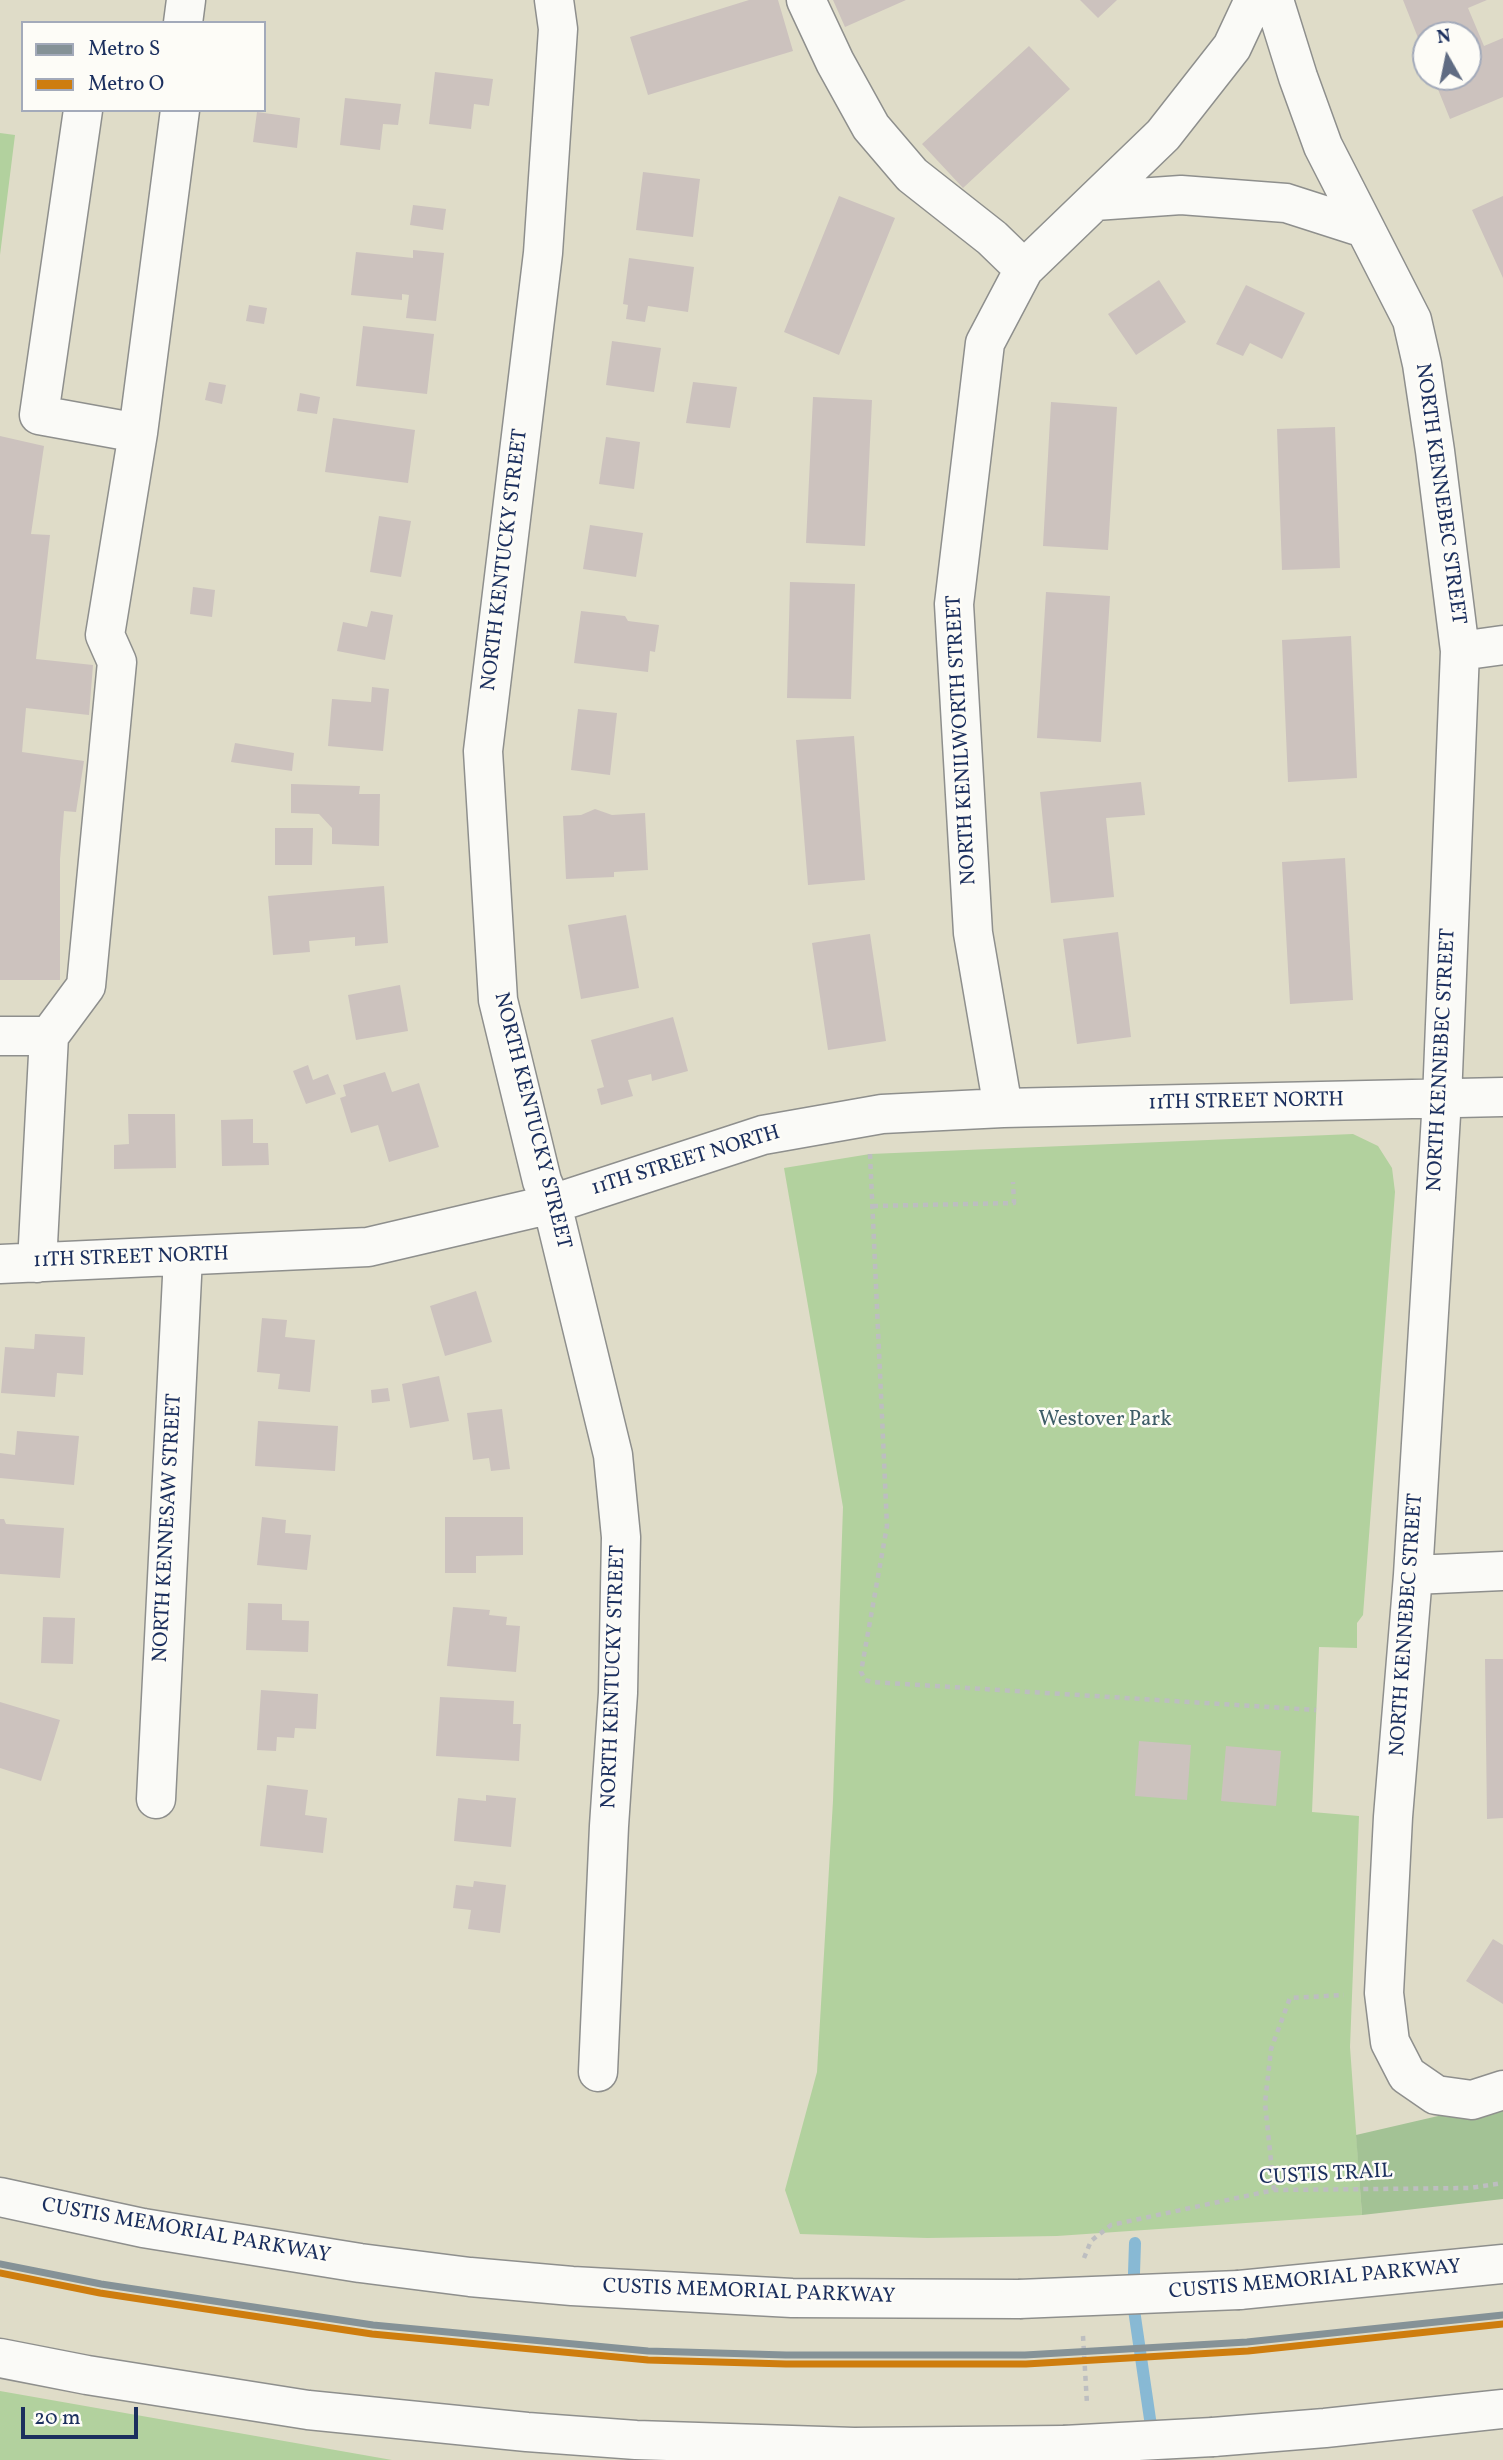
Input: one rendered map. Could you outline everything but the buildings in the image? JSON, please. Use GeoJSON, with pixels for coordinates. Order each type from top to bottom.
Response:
{"type":"FeatureCollection","features":[{"type":"Feature","properties":{"kind":"main road"},"geometry":{"type":"LineString","coordinates":[[183,21],[186,0]]}},
{"type":"Feature","properties":{"kind":"main road","name":"NORTH KENTUCKY STREET"},"geometry":{"type":"LineString","coordinates":[[554,0],[558,29],[543,253],[483,751],[498,1000],[542,1181],[552,1204],[613,1455],[621,1537],[618,1693],[608,1839],[598,2072]]}},
{"type":"Feature","properties":{"kind":"main road"},"geometry":{"type":"LineString","coordinates":[[806,0],[835,62],[872,127],[912,175],[992,238],[1024,269]]}},
{"type":"Feature","properties":{"kind":"main road","name":"NORTH KENILWORTH STREET"},"geometry":{"type":"LineString","coordinates":[[1003,1108],[973,933],[954,604],[985,343],[1024,269],[1163,135],[1232,47],[1254,0]]}},
{"type":"Feature","properties":{"kind":"main road","name":"NORTH KENNEBEC STREET"},"geometry":{"type":"LineString","coordinates":[[1274,0],[1323,146],[1364,228],[1389,270],[1412,320],[1436,452],[1460,651],[1443,1099],[1413,1574],[1393,1817],[1384,1993],[1390,2042],[1407,2075],[1436,2095],[1487,2095]]}},
{"type":"Feature","properties":{"kind":"main road"},"geometry":{"type":"LineString","coordinates":[[83,112],[39,415],[138,433]]}},
{"type":"Feature","properties":{"kind":"main road"},"geometry":{"type":"LineString","coordinates":[[19,1263],[49,1036],[86,986],[117,662],[105,635],[138,433],[180,112]]}},
{"type":"Feature","properties":{"kind":"main road"},"geometry":{"type":"LineString","coordinates":[[1095,201],[1181,195],[1286,203],[1364,228]]}},
{"type":"Feature","properties":{"kind":"main road"},"geometry":{"type":"LineString","coordinates":[[1460,651],[1503,645]]}},
{"type":"Feature","properties":{"kind":"main road"},"geometry":{"type":"LineString","coordinates":[[0,1036],[49,1036]]}},
{"type":"Feature","properties":{"kind":"main road","name":"11TH STREET NORTH"},"geometry":{"type":"LineString","coordinates":[[19,1263],[368,1247],[552,1204],[763,1135],[882,1114],[1003,1108],[1503,1097]]}},
{"type":"Feature","properties":{"kind":"main road","name":"NORTH KENNESAW STREET"},"geometry":{"type":"LineString","coordinates":[[156,1799],[183,1257]]}},
{"type":"Feature","properties":{"kind":"main road"},"geometry":{"type":"LineString","coordinates":[[1413,1574],[1503,1571]]}},
{"type":"Feature","properties":{"kind":"main road","name":"CUSTIS MEMORIAL PARKWAY"},"geometry":{"type":"LineString","coordinates":[[0,2197],[142,2228],[360,2263],[572,2286],[792,2298],[1019,2300],[1239,2290],[1503,2264]]}},
{"type":"Feature","properties":{"kind":"main road"},"geometry":{"type":"LineString","coordinates":[[0,2358],[99,2377],[308,2410],[636,2440],[854,2447],[1064,2445],[1325,2428],[1503,2409]]}},
{"type":"Feature","properties":{"kind":"path"},"geometry":{"type":"LineString","coordinates":[[870,1154],[887,1526],[861,1672],[865,1680],[1317,1710]]}},
{"type":"Feature","properties":{"kind":"path"},"geometry":{"type":"LineString","coordinates":[[873,1206],[1014,1203],[1013,1182]]}},
{"type":"Feature","properties":{"kind":"path"},"geometry":{"type":"LineString","coordinates":[[1274,2190],[1265,2103],[1271,2049],[1290,1998],[1384,1993]]}},
{"type":"Feature","properties":{"kind":"path","name":"CUSTIS TRAIL"},"geometry":{"type":"LineString","coordinates":[[1111,2225],[1274,2190],[1470,2188],[1503,2183]]}},
{"type":"Feature","properties":{"kind":"green space"},"geometry":{"type":"Polygon","coordinates":[[[0,133],[15,135],[0,255],[0,133]]]}},
{"type":"Feature","properties":{"kind":"green space","name":"Westover Park"},"geometry":{"type":"Polygon","coordinates":[[[1353,1134],[1378,1146],[1392,1168],[1395,1192],[1363,1615],[1357,1623],[1357,1648],[1319,1647],[1312,1812],[1359,1816],[1350,2047],[1362,2215],[1057,2236],[927,2238],[800,2234],[785,2190],[817,2072],[833,1801],[843,1507],[784,1168],[870,1154],[1353,1134]]]}},
{"type":"Feature","properties":{"kind":"green space"},"geometry":{"type":"Polygon","coordinates":[[[1503,2101],[1503,2199],[1362,2215],[1356,2135],[1503,2101]]]}},
{"type":"Feature","properties":{"kind":"green space"},"geometry":{"type":"Polygon","coordinates":[[[0,2391],[392,2460],[0,2460],[0,2391]]]}},
{"type":"Feature","properties":{"kind":"waterway"},"geometry":{"type":"LineString","coordinates":[[1135,2243],[1133,2303],[1156,2460]]}},
{"type":"Feature","properties":{"kind":"metro line","name":"S"},"geometry":{"type":"LineString","coordinates":[[0,2264],[101,2284],[373,2325],[648,2351],[786,2355],[1025,2355],[1247,2342],[1503,2315]]}},
{"type":"Feature","properties":{"kind":"metro line","name":"O"},"geometry":{"type":"LineString","coordinates":[[0,2273],[100,2293],[372,2334],[648,2360],[786,2364],[1026,2364],[1248,2351],[1503,2324]]}}]}
